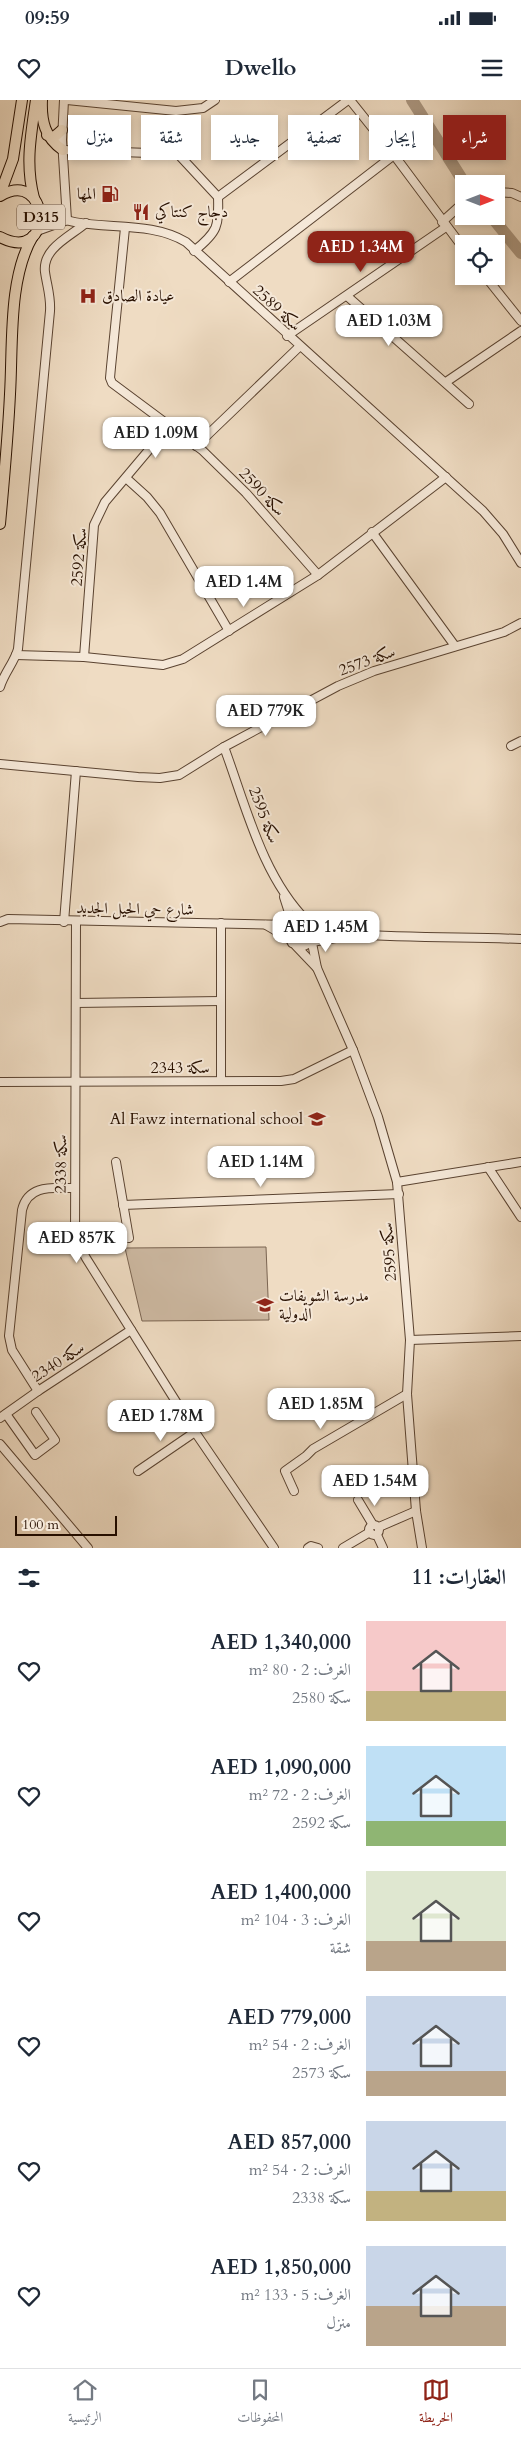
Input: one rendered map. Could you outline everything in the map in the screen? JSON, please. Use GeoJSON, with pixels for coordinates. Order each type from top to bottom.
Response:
{"type":"FeatureCollection","features":[{"type":"Feature","properties":{"kind":"main road","name":"D315"},"geometry":{"type":"LineString","coordinates":[[0,195],[13,159],[22,100]]}},
{"type":"Feature","properties":{"kind":"main road","name":"D315"},"geometry":{"type":"LineString","coordinates":[[0,524],[8,444],[16,289],[25,250],[40,225],[41,210],[34,198],[29,180],[28,161],[36,100]]}},
{"type":"Feature","properties":{"kind":"main road"},"geometry":{"type":"LineString","coordinates":[[42,100],[44,126],[53,143],[63,150]]}},
{"type":"Feature","properties":{"kind":"main road"},"geometry":{"type":"LineString","coordinates":[[48,135],[54,137],[62,130]]}},
{"type":"Feature","properties":{"kind":"main road","name":"D315"},"geometry":{"type":"LineString","coordinates":[[0,195],[21,191],[34,198]]}},
{"type":"Feature","properties":{"kind":"main road","name":"D315"},"geometry":{"type":"LineString","coordinates":[[0,238],[17,243],[35,234]]}},
{"type":"Feature","properties":{"kind":"street"},"geometry":{"type":"LineString","coordinates":[[67,220],[62,130],[66,100],[141,103],[176,110],[190,110],[203,108],[214,100]]}},
{"type":"Feature","properties":{"kind":"street"},"geometry":{"type":"LineString","coordinates":[[218,197],[349,100],[369,124]]}},
{"type":"Feature","properties":{"kind":"street"},"geometry":{"type":"LineString","coordinates":[[63,150],[178,154],[218,197],[219,221],[216,230],[194,250]]}},
{"type":"Feature","properties":{"kind":"street"},"geometry":{"type":"LineString","coordinates":[[229,282],[388,160]]}},
{"type":"Feature","properties":{"kind":"street"},"geometry":{"type":"LineString","coordinates":[[398,160],[455,238]]}},
{"type":"Feature","properties":{"kind":"street"},"geometry":{"type":"LineString","coordinates":[[505,193],[521,197]]}},
{"type":"Feature","properties":{"kind":"street","name":"سكة 2589"},"geometry":{"type":"LineString","coordinates":[[41,210],[67,220],[154,231],[176,236],[194,250],[299,347],[483,511],[504,534],[521,563]]}},
{"type":"Feature","properties":{"kind":"street"},"geometry":{"type":"LineString","coordinates":[[287,336],[348,296],[444,225],[455,212]]}},
{"type":"Feature","properties":{"kind":"street","name":"سكة 2589"},"geometry":{"type":"LineString","coordinates":[[35,234],[54,223],[67,220]]}},
{"type":"Feature","properties":{"kind":"street"},"geometry":{"type":"LineString","coordinates":[[0,687],[3,675],[16,655],[50,312],[50,295],[45,269],[46,260],[58,245],[86,223]]}},
{"type":"Feature","properties":{"kind":"street","name":"سكة 2590"},"geometry":{"type":"LineString","coordinates":[[125,228],[110,378],[116,386],[196,446],[246,493],[318,575]]}},
{"type":"Feature","properties":{"kind":"street"},"geometry":{"type":"LineString","coordinates":[[492,285],[521,321]]}},
{"type":"Feature","properties":{"kind":"street"},"geometry":{"type":"LineString","coordinates":[[348,296],[469,404]]}},
{"type":"Feature","properties":{"kind":"street"},"geometry":{"type":"LineString","coordinates":[[446,382],[521,331]]}},
{"type":"Feature","properties":{"kind":"street"},"geometry":{"type":"LineString","coordinates":[[196,446],[299,347]]}},
{"type":"Feature","properties":{"kind":"street","name":"سكة 2592"},"geometry":{"type":"LineString","coordinates":[[84,657],[94,525],[105,502],[169,426]]}},
{"type":"Feature","properties":{"kind":"street"},"geometry":{"type":"LineString","coordinates":[[126,478],[147,497],[160,513],[229,631]]}},
{"type":"Feature","properties":{"kind":"street"},"geometry":{"type":"LineString","coordinates":[[16,655],[84,657],[163,665],[183,659],[318,575],[372,532],[446,478]]}},
{"type":"Feature","properties":{"kind":"street"},"geometry":{"type":"LineString","coordinates":[[372,532],[455,646]]}},
{"type":"Feature","properties":{"kind":"street","name":"سكة 2573"},"geometry":{"type":"LineString","coordinates":[[0,764],[153,778],[179,775],[224,747],[338,686],[374,671],[504,632],[521,623]]}},
{"type":"Feature","properties":{"kind":"street"},"geometry":{"type":"LineString","coordinates":[[511,746],[521,741]]}},
{"type":"Feature","properties":{"kind":"street","name":"سكة 2595"},"geometry":{"type":"LineString","coordinates":[[224,747],[260,845],[282,891],[292,925]]}},
{"type":"Feature","properties":{"kind":"street"},"geometry":{"type":"LineString","coordinates":[[64,922],[76,771]]}},
{"type":"Feature","properties":{"kind":"street","name":"سكة 2595"},"geometry":{"type":"LineString","coordinates":[[282,891],[309,922]]}},
{"type":"Feature","properties":{"kind":"street"},"geometry":{"type":"LineString","coordinates":[[276,924],[286,917],[288,910]]}},
{"type":"Feature","properties":{"kind":"street","name":"شارع حي الحيل الجديد"},"geometry":{"type":"LineString","coordinates":[[3,919],[64,922],[292,925]]}},
{"type":"Feature","properties":{"kind":"street"},"geometry":{"type":"LineString","coordinates":[[354,934],[312,942],[302,947],[292,942],[289,930],[292,925],[300,921],[309,922],[326,930],[354,934],[521,939]]}},
{"type":"Feature","properties":{"kind":"street","name":"سكة 2338"},"geometry":{"type":"LineString","coordinates":[[76,922],[74,1229],[78,1244],[196,1432],[274,1548]]}},
{"type":"Feature","properties":{"kind":"street"},"geometry":{"type":"LineString","coordinates":[[309,922],[316,935],[312,942]]}},
{"type":"Feature","properties":{"kind":"street"},"geometry":{"type":"LineString","coordinates":[[221,924],[221,1081]]}},
{"type":"Feature","properties":{"kind":"street","name":"شارع حي الحيل الجديد"},"geometry":{"type":"LineString","coordinates":[[262,924],[274,928],[292,942]]}},
{"type":"Feature","properties":{"kind":"street"},"geometry":{"type":"LineString","coordinates":[[315,954],[319,946],[328,940]]}},
{"type":"Feature","properties":{"kind":"street","name":"سكة 2595"},"geometry":{"type":"LineString","coordinates":[[292,942],[317,968]]}},
{"type":"Feature","properties":{"kind":"street","name":"سكة 2595"},"geometry":{"type":"LineString","coordinates":[[312,942],[317,968],[353,1050],[378,1117],[397,1182],[410,1340],[407,1394],[416,1511],[422,1548]]}},
{"type":"Feature","properties":{"kind":"street"},"geometry":{"type":"LineString","coordinates":[[76,1002],[221,1001]]}},
{"type":"Feature","properties":{"kind":"street","name":"سكة 2343"},"geometry":{"type":"LineString","coordinates":[[0,1082],[281,1082],[294,1079],[353,1050]]}},
{"type":"Feature","properties":{"kind":"street"},"geometry":{"type":"LineString","coordinates":[[116,1162],[129,1238]]}},
{"type":"Feature","properties":{"kind":"street"},"geometry":{"type":"LineString","coordinates":[[397,1182],[521,1162]]}},
{"type":"Feature","properties":{"kind":"street"},"geometry":{"type":"LineString","coordinates":[[488,1168],[521,1217]]}},
{"type":"Feature","properties":{"kind":"street"},"geometry":{"type":"LineString","coordinates":[[38,1391],[12,1350],[9,1336],[22,1210],[27,1197],[37,1190],[43,1188],[74,1188]]}},
{"type":"Feature","properties":{"kind":"street"},"geometry":{"type":"LineString","coordinates":[[123,1205],[399,1194]]}},
{"type":"Feature","properties":{"kind":"street","name":"سكة 2340"},"geometry":{"type":"LineString","coordinates":[[3,1416],[131,1330]]}},
{"type":"Feature","properties":{"kind":"street"},"geometry":{"type":"LineString","coordinates":[[410,1340],[521,1336]]}},
{"type":"Feature","properties":{"kind":"street"},"geometry":{"type":"LineString","coordinates":[[294,1492],[284,1471],[306,1456],[312,1449],[407,1394]]}},
{"type":"Feature","properties":{"kind":"street"},"geometry":{"type":"LineString","coordinates":[[3,1416],[35,1455],[55,1440],[36,1412]]}},
{"type":"Feature","properties":{"kind":"street"},"geometry":{"type":"LineString","coordinates":[[138,1471],[196,1432]]}},
{"type":"Feature","properties":{"kind":"street"},"geometry":{"type":"LineString","coordinates":[[0,1444],[88,1548]]}},
{"type":"Feature","properties":{"kind":"street"},"geometry":{"type":"LineString","coordinates":[[358,1500],[383,1548]]}},
{"type":"Feature","properties":{"kind":"street"},"geometry":{"type":"LineString","coordinates":[[344,1548],[375,1530],[416,1511]]}},
{"type":"Feature","properties":{"kind":"street"},"geometry":{"type":"LineString","coordinates":[[308,1548],[311,1546],[318,1548]]}},
{"type":"Feature","properties":{"kind":"shaded area"},"geometry":{"type":"Polygon","coordinates":[[[266,1247],[269,1320],[142,1321],[125,1248],[266,1247]]]}},
{"type":"Feature","properties":{"kind":"waterway"},"geometry":{"type":"LineString","coordinates":[[412,100],[459,175]]}},
{"type":"Feature","properties":{"kind":"waterway"},"geometry":{"type":"LineString","coordinates":[[498,225],[521,253]]}},
{"type":"Feature","properties":{"kind":"place","name":"المها"},"geometry":{"type":"Point","coordinates":[110,194]}},
{"type":"Feature","properties":{"kind":"place","name":"دجاج كنتاكي"},"geometry":{"type":"Point","coordinates":[141,212]}},
{"type":"Feature","properties":{"kind":"place","name":"عيادة الصادق"},"geometry":{"type":"Point","coordinates":[88,296]}},
{"type":"Feature","properties":{"kind":"place","name":"Al Fawz international school"},"geometry":{"type":"Point","coordinates":[317,1119]}},
{"type":"Feature","properties":{"kind":"place","name":"مدرسة الشويفات الدولية"},"geometry":{"type":"Point","coordinates":[265,1305]}}]}
